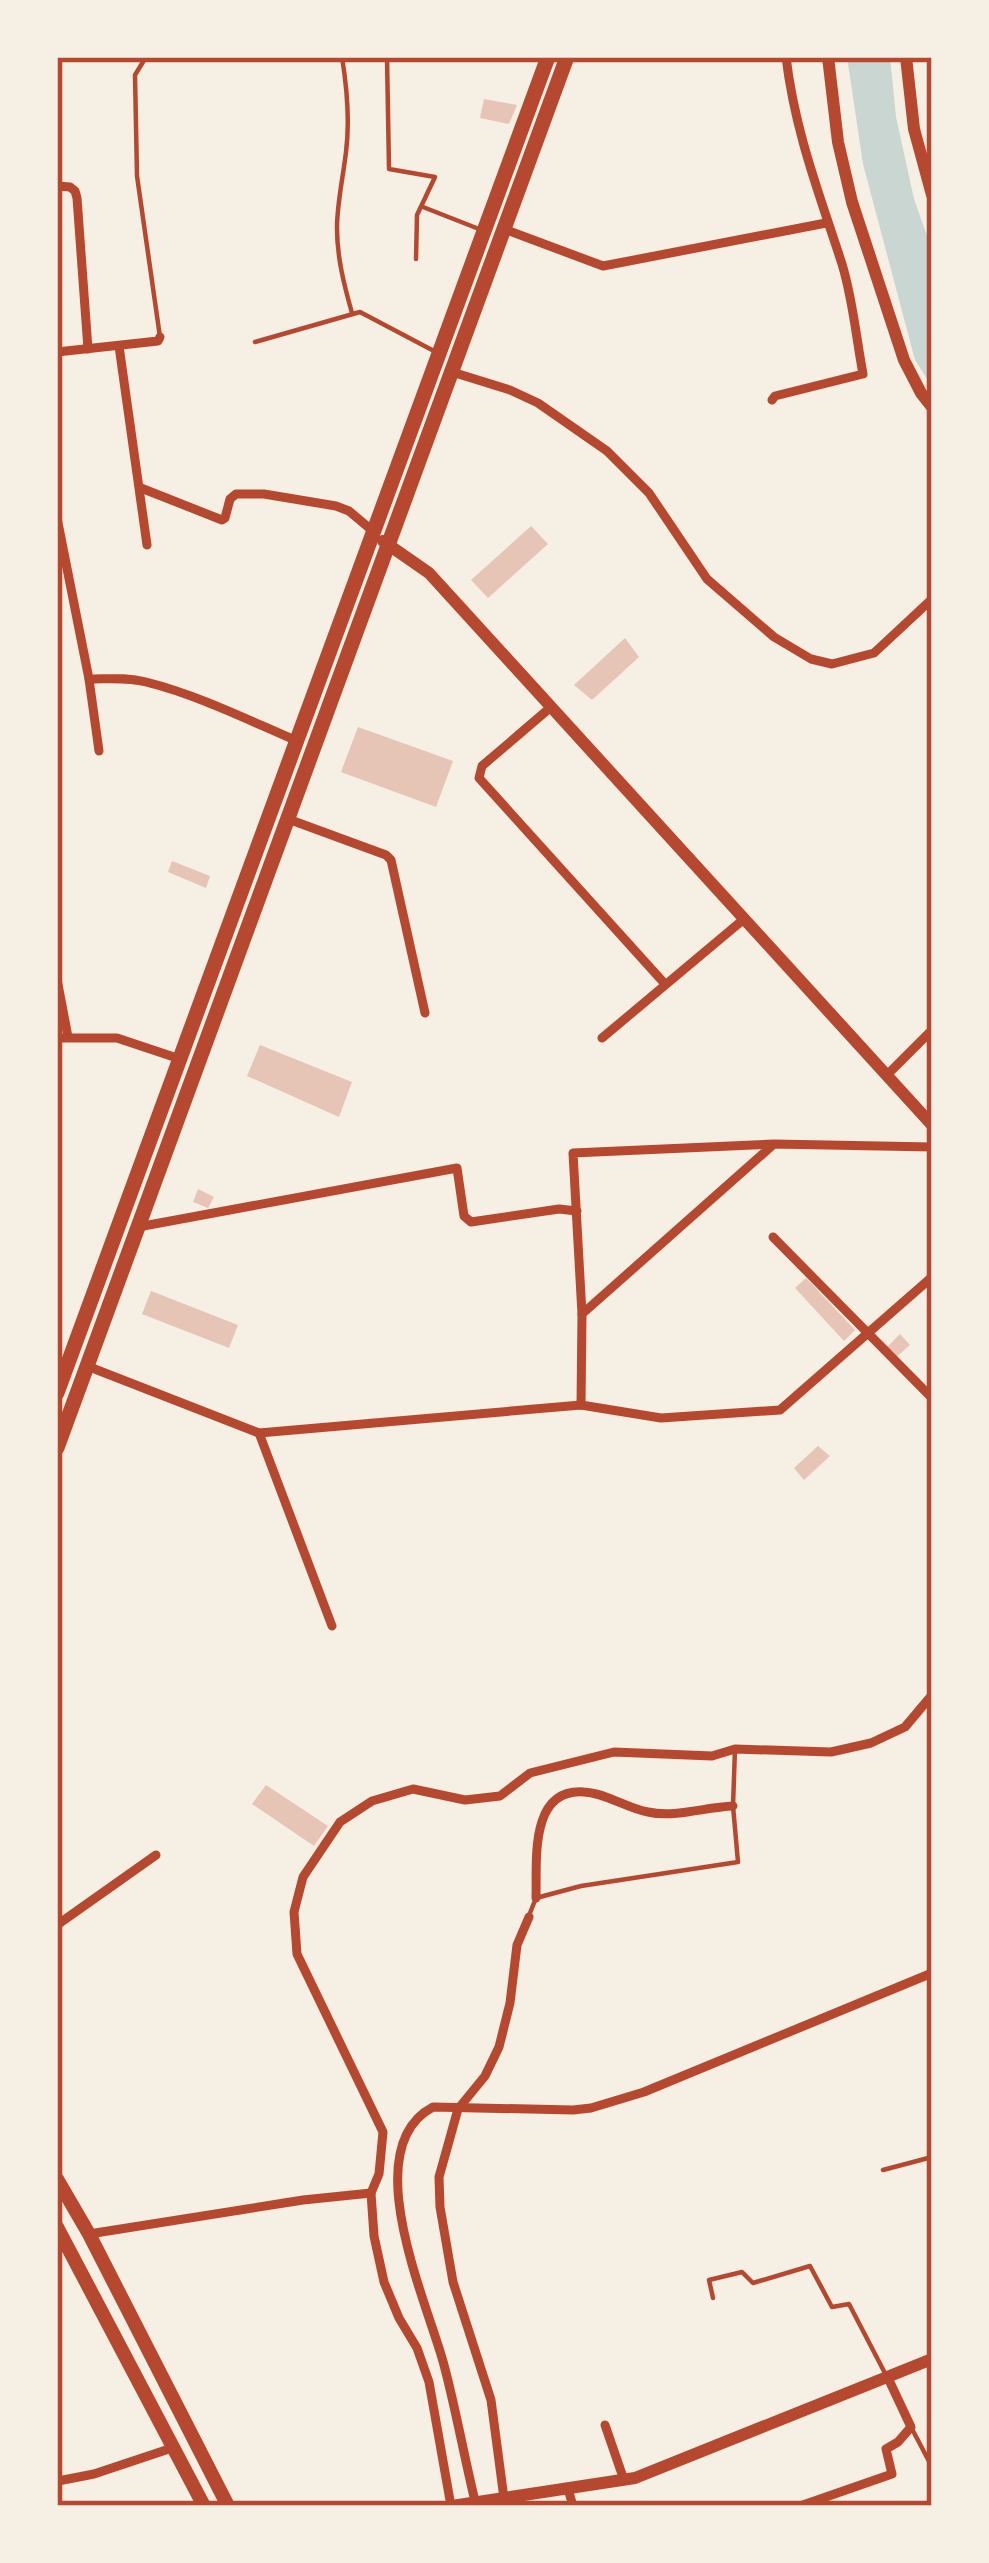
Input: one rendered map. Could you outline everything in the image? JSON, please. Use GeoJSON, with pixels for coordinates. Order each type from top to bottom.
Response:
{"type":"FeatureCollection","features":[{"type":"Feature","properties":{"kind":"highway"},"geometry":{"type":"LineString","coordinates":[[57,1393],[548,57]]}},
{"type":"Feature","properties":{"kind":"highway"},"geometry":{"type":"LineString","coordinates":[[57,1448],[567,57]]}},
{"type":"Feature","properties":{"kind":"main road"},"geometry":{"type":"LineString","coordinates":[[57,2179],[228,2506]]}},
{"type":"Feature","properties":{"kind":"main road"},"geometry":{"type":"LineString","coordinates":[[88,2234],[60,2237],[204,2506]]}},
{"type":"Feature","properties":{"kind":"street"},"geometry":{"type":"LineString","coordinates":[[772,400],[863,374],[842,266],[792,105],[786,57]]}},
{"type":"Feature","properties":{"kind":"street"},"geometry":{"type":"LineString","coordinates":[[828,57],[838,142],[852,202],[904,360],[932,407]]}},
{"type":"Feature","properties":{"kind":"street"},"geometry":{"type":"LineString","coordinates":[[906,57],[914,129],[932,194]]}},
{"type":"Feature","properties":{"kind":"street"},"geometry":{"type":"LineString","coordinates":[[57,186],[70,187],[77,198],[88,349]]}},
{"type":"Feature","properties":{"kind":"street"},"geometry":{"type":"LineString","coordinates":[[504,229],[603,266],[826,223]]}},
{"type":"Feature","properties":{"kind":"street"},"geometry":{"type":"LineString","coordinates":[[57,352],[158,341],[160,337]]}},
{"type":"Feature","properties":{"kind":"street"},"geometry":{"type":"LineString","coordinates":[[119,346],[147,545]]}},
{"type":"Feature","properties":{"kind":"street"},"geometry":{"type":"LineString","coordinates":[[452,372],[538,404],[607,451],[649,494],[706,579],[774,637],[811,659],[832,664],[874,653],[932,599]]}},
{"type":"Feature","properties":{"kind":"street"},"geometry":{"type":"LineString","coordinates":[[141,488],[222,520],[236,494],[336,506],[350,511],[429,573],[932,1125]]}},
{"type":"Feature","properties":{"kind":"street"},"geometry":{"type":"LineString","coordinates":[[57,518],[99,751]]}},
{"type":"Feature","properties":{"kind":"street"},"geometry":{"type":"LineString","coordinates":[[89,680],[146,682],[297,741]]}},
{"type":"Feature","properties":{"kind":"street"},"geometry":{"type":"LineString","coordinates":[[551,707],[482,766],[479,778],[665,985]]}},
{"type":"Feature","properties":{"kind":"street"},"geometry":{"type":"LineString","coordinates":[[288,819],[391,860],[424,1013]]}},
{"type":"Feature","properties":{"kind":"street"},"geometry":{"type":"LineString","coordinates":[[602,1038],[744,919]]}},
{"type":"Feature","properties":{"kind":"street"},"geometry":{"type":"LineString","coordinates":[[57,979],[62,1038],[117,1038],[180,1059]]}},
{"type":"Feature","properties":{"kind":"street"},"geometry":{"type":"LineString","coordinates":[[886,1076],[932,1030]]}},
{"type":"Feature","properties":{"kind":"street"},"geometry":{"type":"LineString","coordinates":[[582,1313],[774,1144]]}},
{"type":"Feature","properties":{"kind":"street"},"geometry":{"type":"LineString","coordinates":[[580,1406],[582,1313],[573,1153],[774,1144],[932,1148]]}},
{"type":"Feature","properties":{"kind":"street"},"geometry":{"type":"LineString","coordinates":[[138,1226],[457,1168],[464,1216],[472,1222],[559,1209],[577,1211]]}},
{"type":"Feature","properties":{"kind":"street"},"geometry":{"type":"LineString","coordinates":[[773,1238],[932,1399]]}},
{"type":"Feature","properties":{"kind":"street"},"geometry":{"type":"LineString","coordinates":[[87,1366],[259,1433],[580,1406],[662,1418],[780,1410],[932,1277]]}},
{"type":"Feature","properties":{"kind":"street"},"geometry":{"type":"LineString","coordinates":[[259,1433],[332,1626]]}},
{"type":"Feature","properties":{"kind":"street"},"geometry":{"type":"LineString","coordinates":[[462,2504],[429,2382],[384,2282],[374,2236],[371,2193],[379,2174],[383,2132],[297,1954],[295,1912],[303,1877],[340,1822],[372,1802],[412,1789],[465,1800],[500,1796],[530,1773],[614,1752],[712,1756],[735,1749],[831,1752],[905,1727],[932,1695]]}},
{"type":"Feature","properties":{"kind":"street"},"geometry":{"type":"LineString","coordinates":[[536,1898],[540,1821],[547,1808],[568,1794],[591,1793],[650,1813],[733,1806]]}},
{"type":"Feature","properties":{"kind":"street"},"geometry":{"type":"LineString","coordinates":[[57,1925],[156,1855]]}},
{"type":"Feature","properties":{"kind":"street"},"geometry":{"type":"LineString","coordinates":[[504,2501],[491,2400],[453,2282],[440,2207],[442,2162],[458,2109],[485,2076],[499,2048],[511,2003],[517,1945],[529,1917]]}},
{"type":"Feature","properties":{"kind":"street"},"geometry":{"type":"LineString","coordinates":[[462,2504],[445,2369],[406,2244],[396,2180],[403,2144],[424,2111],[433,2107],[573,2110],[606,2104],[932,1973]]}},
{"type":"Feature","properties":{"kind":"street"},"geometry":{"type":"LineString","coordinates":[[88,2234],[371,2193]]}},
{"type":"Feature","properties":{"kind":"street"},"geometry":{"type":"LineString","coordinates":[[462,2504],[635,2478],[932,2359]]}},
{"type":"Feature","properties":{"kind":"street"},"geometry":{"type":"LineString","coordinates":[[800,2506],[892,2474],[886,2449],[911,2427],[888,2378]]}},
{"type":"Feature","properties":{"kind":"street"},"geometry":{"type":"LineString","coordinates":[[605,2425],[624,2480]]}},
{"type":"Feature","properties":{"kind":"street"},"geometry":{"type":"LineString","coordinates":[[58,2481],[172,2448]]}},
{"type":"Feature","properties":{"kind":"street"},"geometry":{"type":"LineString","coordinates":[[568,2489],[573,2506]]}},
{"type":"Feature","properties":{"kind":"lane"},"geometry":{"type":"LineString","coordinates":[[146,57],[135,75],[137,176],[160,337]]}},
{"type":"Feature","properties":{"kind":"lane"},"geometry":{"type":"LineString","coordinates":[[342,57],[346,151],[336,230],[352,313]]}},
{"type":"Feature","properties":{"kind":"lane"},"geometry":{"type":"LineString","coordinates":[[387,57],[389,169],[435,177],[417,215],[416,259]]}},
{"type":"Feature","properties":{"kind":"lane"},"geometry":{"type":"LineString","coordinates":[[422,206],[484,231]]}},
{"type":"Feature","properties":{"kind":"lane"},"geometry":{"type":"LineString","coordinates":[[255,342],[360,312],[439,354]]}},
{"type":"Feature","properties":{"kind":"lane"},"geometry":{"type":"LineString","coordinates":[[529,1917],[536,1898],[581,1886],[736,1864],[735,1749]]}},
{"type":"Feature","properties":{"kind":"lane"},"geometry":{"type":"LineString","coordinates":[[883,2170],[932,2157]]}},
{"type":"Feature","properties":{"kind":"lane"},"geometry":{"type":"LineString","coordinates":[[713,2298],[709,2280],[742,2272],[753,2283],[810,2266],[832,2307],[849,2304],[888,2378]]}},
{"type":"Feature","properties":{"kind":"lane"},"geometry":{"type":"LineString","coordinates":[[911,2427],[932,2467]]}},
{"type":"Feature","properties":{"kind":"shaded area"},"geometry":{"type":"Polygon","coordinates":[[[847,57],[890,57],[896,117],[914,199],[932,250],[932,387],[915,360],[863,164],[847,57]]]}},
{"type":"Feature","properties":{"kind":"building"},"geometry":{"type":"Polygon","coordinates":[[[484,99],[517,105],[509,124],[480,118],[484,99]]]}},
{"type":"Feature","properties":{"kind":"building"},"geometry":{"type":"Polygon","coordinates":[[[531,526],[548,544],[488,598],[471,580],[531,526]]]}},
{"type":"Feature","properties":{"kind":"building"},"geometry":{"type":"Polygon","coordinates":[[[625,638],[639,657],[592,700],[574,685],[625,638]]]}},
{"type":"Feature","properties":{"kind":"building"},"geometry":{"type":"Polygon","coordinates":[[[358,727],[453,761],[436,807],[341,772],[358,727]]]}},
{"type":"Feature","properties":{"kind":"building"},"geometry":{"type":"Polygon","coordinates":[[[172,861],[210,876],[206,888],[168,872],[172,861]]]}},
{"type":"Feature","properties":{"kind":"building"},"geometry":{"type":"Polygon","coordinates":[[[260,1045],[352,1082],[339,1117],[247,1076],[260,1045]]]}},
{"type":"Feature","properties":{"kind":"building"},"geometry":{"type":"Polygon","coordinates":[[[198,1189],[214,1197],[208,1208],[193,1202],[198,1189]]]}},
{"type":"Feature","properties":{"kind":"building"},"geometry":{"type":"Polygon","coordinates":[[[806,1278],[855,1330],[844,1341],[795,1288],[806,1278]]]}},
{"type":"Feature","properties":{"kind":"building"},"geometry":{"type":"Polygon","coordinates":[[[151,1291],[238,1325],[229,1348],[142,1314],[151,1291]]]}},
{"type":"Feature","properties":{"kind":"building"},"geometry":{"type":"Polygon","coordinates":[[[900,1334],[910,1345],[895,1358],[886,1348],[900,1334]]]}},
{"type":"Feature","properties":{"kind":"building"},"geometry":{"type":"Polygon","coordinates":[[[818,1446],[830,1456],[804,1480],[794,1468],[818,1446]]]}},
{"type":"Feature","properties":{"kind":"building"},"geometry":{"type":"Polygon","coordinates":[[[266,1785],[328,1826],[314,1846],[252,1804],[266,1785]]]}}]}
